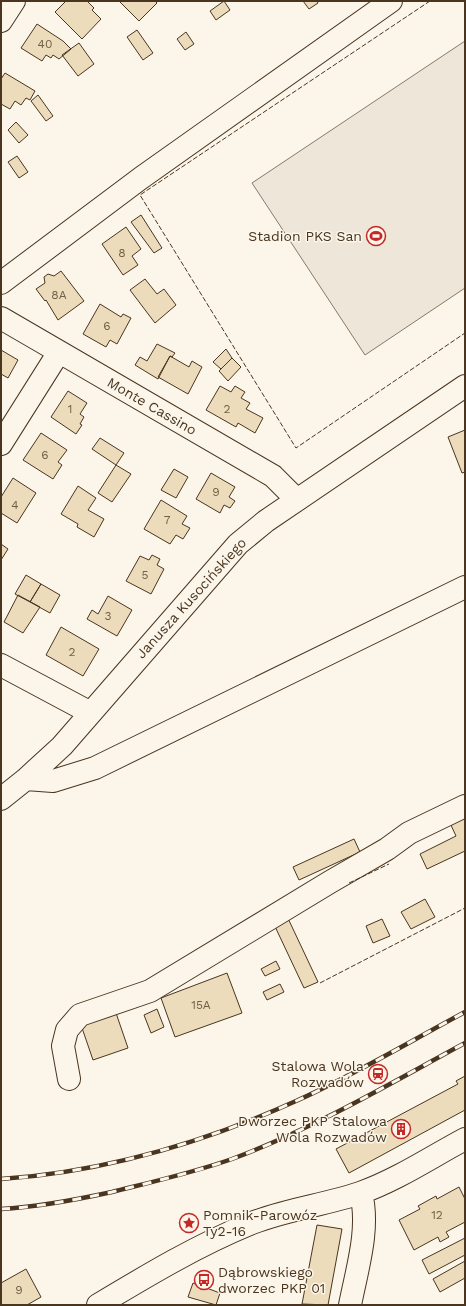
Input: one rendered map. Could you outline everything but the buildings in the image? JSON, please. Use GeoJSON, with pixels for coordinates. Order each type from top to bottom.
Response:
{"type":"FeatureCollection","features":[{"type":"Feature","properties":{"kind":"street"},"geometry":{"type":"LineString","coordinates":[[1,21],[14,1]]}},
{"type":"Feature","properties":{"kind":"street"},"geometry":{"type":"LineString","coordinates":[[1,283],[153,169],[391,1]]}},
{"type":"Feature","properties":{"kind":"street","name":"Monte Cassino"},"geometry":{"type":"LineString","coordinates":[[1,318],[274,476],[297,500]]}},
{"type":"Feature","properties":{"kind":"street"},"geometry":{"type":"LineString","coordinates":[[1,444],[59,352]]}},
{"type":"Feature","properties":{"kind":"street","name":"Janusza Kusocińskiego"},"geometry":{"type":"LineString","coordinates":[[1,799],[26,779],[62,746],[90,712],[238,544],[266,521],[465,386]]}},
{"type":"Feature","properties":{"kind":"street"},"geometry":{"type":"LineString","coordinates":[[26,779],[53,781],[95,768],[465,587]]}},
{"type":"Feature","properties":{"kind":"street"},"geometry":{"type":"LineString","coordinates":[[1,665],[90,712]]}},
{"type":"Feature","properties":{"kind":"street"},"geometry":{"type":"LineString","coordinates":[[69,1079],[63,1046],[67,1030],[80,1015],[150,991],[387,849],[409,833],[465,806]]}},
{"type":"Feature","properties":{"kind":"street"},"geometry":{"type":"LineString","coordinates":[[98,1305],[165,1265],[220,1237],[254,1222],[360,1193],[388,1181],[465,1139]]}},
{"type":"Feature","properties":{"kind":"street"},"geometry":{"type":"LineString","coordinates":[[350,1305],[364,1220],[364,1205],[360,1193]]}},
{"type":"Feature","properties":{"kind":"shaded area","name":"Stadion PKS San"},"geometry":{"type":"Polygon","coordinates":[[[465,41],[465,288],[365,355],[252,183],[465,41]]]}},
{"type":"Feature","properties":{"kind":"railway"},"geometry":{"type":"LineString","coordinates":[[1,1179],[77,1170],[115,1162],[152,1153],[225,1130],[318,1091],[465,1012]]}},
{"type":"Feature","properties":{"kind":"railway"},"geometry":{"type":"LineString","coordinates":[[1,1209],[56,1203],[112,1192],[187,1173],[232,1159],[321,1120],[465,1043]]}},
{"type":"Feature","properties":{"kind":"fence"},"geometry":{"type":"LineString","coordinates":[[430,1],[140,195],[296,448],[465,333]]}},
{"type":"Feature","properties":{"kind":"fence"},"geometry":{"type":"LineString","coordinates":[[349,883],[389,864]]}},
{"type":"Feature","properties":{"kind":"fence"},"geometry":{"type":"LineString","coordinates":[[320,983],[465,908]]}},
{"type":"Feature","properties":{"kind":"place","name":"Stadion PKS San"},"geometry":{"type":"Point","coordinates":[376,236]}},
{"type":"Feature","properties":{"kind":"place","name":"Stalowa Wola Rozwadów"},"geometry":{"type":"Point","coordinates":[378,1074]}},
{"type":"Feature","properties":{"kind":"place","name":"Dworzec PKP Stalowa Wola Rozwadów"},"geometry":{"type":"Point","coordinates":[401,1129]}},
{"type":"Feature","properties":{"kind":"place","name":"Pomnik-Parowóz Ty2-16"},"geometry":{"type":"Point","coordinates":[189,1223]}},
{"type":"Feature","properties":{"kind":"place","name":"Dąbrowskiego dworzec PKP 01"},"geometry":{"type":"Point","coordinates":[204,1280]}}]}
